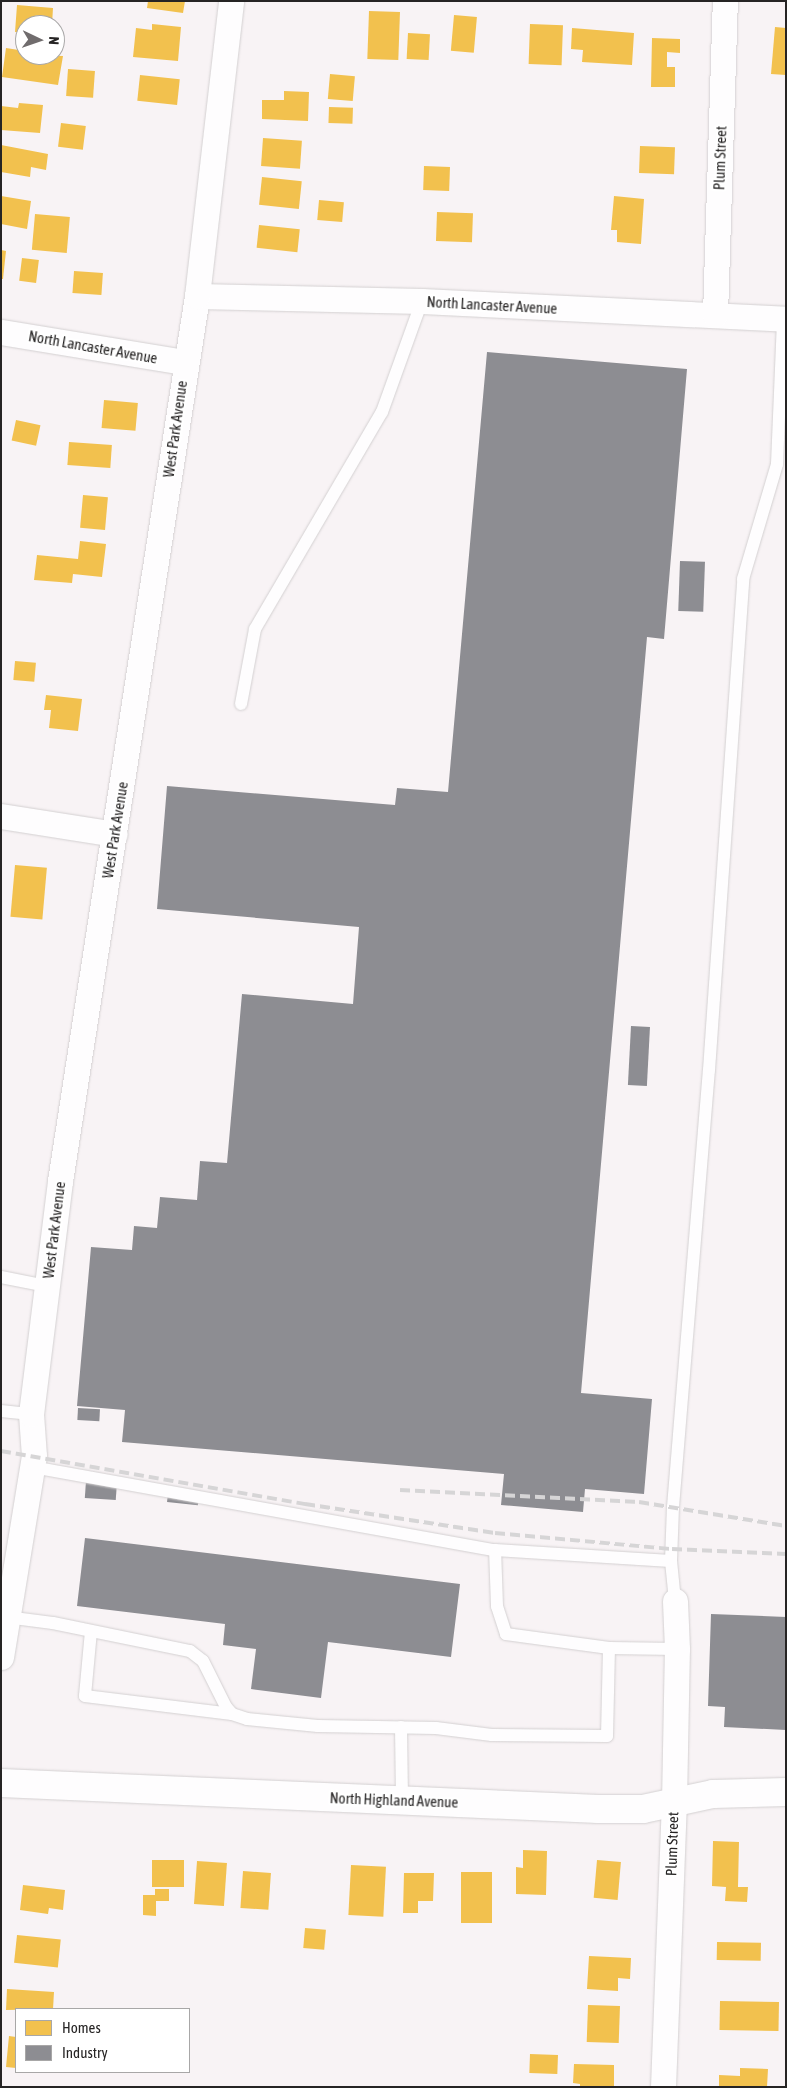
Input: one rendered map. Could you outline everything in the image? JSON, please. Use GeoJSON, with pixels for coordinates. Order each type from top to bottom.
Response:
{"type":"FeatureCollection","features":[{"type":"Feature","properties":{"kind":"street","name":"West Park Avenue"},"geometry":{"type":"LineString","coordinates":[[1,1657],[6,1617],[32,1467],[31,1414],[60,1181],[115,834],[185,362],[198,296],[231,1]]}},
{"type":"Feature","properties":{"kind":"street","name":"Plum Street"},"geometry":{"type":"LineString","coordinates":[[715,315],[725,1]]}},
{"type":"Feature","properties":{"kind":"street","name":"North Lancaster Avenue"},"geometry":{"type":"LineString","coordinates":[[198,296],[422,302],[784,319]]}},
{"type":"Feature","properties":{"kind":"street","name":"North Lancaster Avenue"},"geometry":{"type":"LineString","coordinates":[[1,332],[185,362]]}},
{"type":"Feature","properties":{"kind":"street"},"geometry":{"type":"LineString","coordinates":[[1,816],[115,834]]}},
{"type":"Feature","properties":{"kind":"street","name":"Plum Street"},"geometry":{"type":"LineString","coordinates":[[663,2087],[678,1649],[675,1601]]}},
{"type":"Feature","properties":{"kind":"street","name":"North Highland Avenue"},"geometry":{"type":"LineString","coordinates":[[1,1783],[598,1809],[643,1809],[713,1794],[786,1792]]}},
{"type":"Feature","properties":{"kind":"lane"},"geometry":{"type":"LineString","coordinates":[[241,704],[255,629],[382,412],[422,302]]}},
{"type":"Feature","properties":{"kind":"lane"},"geometry":{"type":"LineString","coordinates":[[675,1601],[671,1561],[673,1507],[709,1070],[743,579],[777,464],[784,319]]}},
{"type":"Feature","properties":{"kind":"lane"},"geometry":{"type":"LineString","coordinates":[[1,1286],[7,1278],[47,1286]]}},
{"type":"Feature","properties":{"kind":"lane"},"geometry":{"type":"LineString","coordinates":[[1,1411],[31,1414]]}},
{"type":"Feature","properties":{"kind":"lane"},"geometry":{"type":"LineString","coordinates":[[32,1467],[494,1550],[671,1561]]}},
{"type":"Feature","properties":{"kind":"lane"},"geometry":{"type":"LineString","coordinates":[[494,1550],[497,1606],[506,1634],[609,1648],[678,1649]]}},
{"type":"Feature","properties":{"kind":"lane"},"geometry":{"type":"LineString","coordinates":[[6,1617],[92,1631],[190,1651],[203,1661],[232,1714]]}},
{"type":"Feature","properties":{"kind":"lane"},"geometry":{"type":"LineString","coordinates":[[92,1631],[85,1696],[232,1714],[247,1719],[318,1726],[401,1727],[492,1734],[607,1736],[609,1648]]}},
{"type":"Feature","properties":{"kind":"lane"},"geometry":{"type":"LineString","coordinates":[[401,1727],[402,1800]]}},
{"type":"Feature","properties":{"kind":"building: Homes"},"geometry":{"type":"Polygon","coordinates":[[[148,1],[185,1],[183,13],[147,8],[148,1]]]}},
{"type":"Feature","properties":{"kind":"building: Homes"},"geometry":{"type":"Polygon","coordinates":[[[17,5],[53,8],[53,15],[16,15],[17,5]]]}},
{"type":"Feature","properties":{"kind":"building: Homes"},"geometry":{"type":"Polygon","coordinates":[[[369,11],[400,12],[398,60],[367,59],[369,11]]]}},
{"type":"Feature","properties":{"kind":"building: Homes"},"geometry":{"type":"Polygon","coordinates":[[[454,15],[477,17],[474,53],[451,51],[454,15]]]}},
{"type":"Feature","properties":{"kind":"building: Homes"},"geometry":{"type":"Polygon","coordinates":[[[152,24],[181,27],[178,61],[133,57],[136,28],[152,30],[152,24]]]}},
{"type":"Feature","properties":{"kind":"building: Homes"},"geometry":{"type":"Polygon","coordinates":[[[530,24],[563,25],[562,65],[529,64],[530,24]]]}},
{"type":"Feature","properties":{"kind":"building: Homes"},"geometry":{"type":"Polygon","coordinates":[[[775,27],[786,28],[786,75],[771,74],[775,27]]]}},
{"type":"Feature","properties":{"kind":"building: Homes"},"geometry":{"type":"Polygon","coordinates":[[[572,28],[634,33],[632,65],[582,62],[583,50],[571,49],[572,28]]]}},
{"type":"Feature","properties":{"kind":"building: Homes"},"geometry":{"type":"Polygon","coordinates":[[[408,33],[430,34],[429,60],[407,59],[408,33]]]}},
{"type":"Feature","properties":{"kind":"building: Homes"},"geometry":{"type":"Polygon","coordinates":[[[652,38],[680,39],[680,53],[667,52],[667,67],[675,67],[675,87],[651,87],[652,38]]]}},
{"type":"Feature","properties":{"kind":"building: Homes"},"geometry":{"type":"Polygon","coordinates":[[[6,48],[15,49],[15,65],[61,65],[58,85],[2,77],[6,48]]]}},
{"type":"Feature","properties":{"kind":"building: Homes"},"geometry":{"type":"Polygon","coordinates":[[[68,69],[95,71],[93,98],[66,96],[68,69]]]}},
{"type":"Feature","properties":{"kind":"building: Homes"},"geometry":{"type":"Polygon","coordinates":[[[330,74],[355,76],[353,101],[328,99],[330,74]]]}},
{"type":"Feature","properties":{"kind":"building: Homes"},"geometry":{"type":"Polygon","coordinates":[[[140,75],[180,79],[177,105],[137,101],[140,75]]]}},
{"type":"Feature","properties":{"kind":"building: Homes"},"geometry":{"type":"Polygon","coordinates":[[[284,91],[309,92],[308,121],[262,119],[262,100],[284,100],[284,91]]]}},
{"type":"Feature","properties":{"kind":"building: Homes"},"geometry":{"type":"Polygon","coordinates":[[[19,103],[43,105],[40,133],[1,130],[1,106],[18,108],[19,103]]]}},
{"type":"Feature","properties":{"kind":"building: Homes"},"geometry":{"type":"Polygon","coordinates":[[[329,107],[353,108],[352,124],[328,123],[329,107]]]}},
{"type":"Feature","properties":{"kind":"building: Homes"},"geometry":{"type":"Polygon","coordinates":[[[61,123],[86,126],[83,150],[58,147],[61,123]]]}},
{"type":"Feature","properties":{"kind":"building: Homes"},"geometry":{"type":"Polygon","coordinates":[[[263,138],[302,141],[300,169],[261,166],[263,138]]]}},
{"type":"Feature","properties":{"kind":"building: Homes"},"geometry":{"type":"Polygon","coordinates":[[[1,145],[48,154],[46,170],[31,167],[30,177],[1,172],[1,145]]]}},
{"type":"Feature","properties":{"kind":"building: Homes"},"geometry":{"type":"Polygon","coordinates":[[[640,146],[675,147],[674,174],[639,173],[640,146]]]}},
{"type":"Feature","properties":{"kind":"building: Homes"},"geometry":{"type":"Polygon","coordinates":[[[424,166],[450,167],[449,191],[423,190],[424,166]]]}},
{"type":"Feature","properties":{"kind":"building: Homes"},"geometry":{"type":"Polygon","coordinates":[[[262,177],[302,181],[299,209],[259,205],[262,177]]]}},
{"type":"Feature","properties":{"kind":"building: Homes"},"geometry":{"type":"Polygon","coordinates":[[[1,196],[31,201],[27,229],[1,224],[1,196]]]}},
{"type":"Feature","properties":{"kind":"building: Homes"},"geometry":{"type":"Polygon","coordinates":[[[614,196],[644,199],[641,244],[617,242],[617,230],[611,230],[614,196]]]}},
{"type":"Feature","properties":{"kind":"building: Homes"},"geometry":{"type":"Polygon","coordinates":[[[319,200],[344,202],[342,222],[317,220],[319,200]]]}},
{"type":"Feature","properties":{"kind":"building: Homes"},"geometry":{"type":"Polygon","coordinates":[[[437,212],[473,213],[472,242],[436,241],[437,212]]]}},
{"type":"Feature","properties":{"kind":"building: Homes"},"geometry":{"type":"Polygon","coordinates":[[[35,214],[70,217],[67,253],[32,250],[35,214]]]}},
{"type":"Feature","properties":{"kind":"building: Homes"},"geometry":{"type":"Polygon","coordinates":[[[259,225],[300,229],[297,252],[257,248],[259,225]]]}},
{"type":"Feature","properties":{"kind":"building: Homes"},"geometry":{"type":"Polygon","coordinates":[[[1,250],[6,251],[3,279],[1,279],[1,250]]]}},
{"type":"Feature","properties":{"kind":"building: Homes"},"geometry":{"type":"Polygon","coordinates":[[[22,258],[39,260],[36,283],[19,281],[22,258]]]}},
{"type":"Feature","properties":{"kind":"building: Homes"},"geometry":{"type":"Polygon","coordinates":[[[74,271],[103,273],[101,295],[72,293],[74,271]]]}},
{"type":"Feature","properties":{"kind":"building: Homes"},"geometry":{"type":"Polygon","coordinates":[[[104,400],[138,403],[135,431],[102,428],[104,400]]]}},
{"type":"Feature","properties":{"kind":"building: Homes"},"geometry":{"type":"Polygon","coordinates":[[[16,420],[40,425],[36,446],[12,441],[16,420]]]}},
{"type":"Feature","properties":{"kind":"building: Homes"},"geometry":{"type":"Polygon","coordinates":[[[69,442],[112,445],[110,468],[67,465],[69,442]]]}},
{"type":"Feature","properties":{"kind":"building: Homes"},"geometry":{"type":"Polygon","coordinates":[[[83,495],[108,497],[105,530],[80,528],[83,495]]]}},
{"type":"Feature","properties":{"kind":"building: Homes"},"geometry":{"type":"Polygon","coordinates":[[[80,541],[106,544],[102,577],[73,574],[72,583],[34,580],[37,555],[78,559],[80,541]]]}},
{"type":"Feature","properties":{"kind":"building: Homes"},"geometry":{"type":"Polygon","coordinates":[[[15,661],[36,663],[34,682],[13,680],[15,661]]]}},
{"type":"Feature","properties":{"kind":"building: Homes"},"geometry":{"type":"Polygon","coordinates":[[[46,695],[82,699],[78,731],[49,728],[51,710],[44,710],[46,695]]]}},
{"type":"Feature","properties":{"kind":"building: Homes"},"geometry":{"type":"Polygon","coordinates":[[[15,865],[47,868],[42,920],[10,917],[15,865]]]}},
{"type":"Feature","properties":{"kind":"building: Homes"},"geometry":{"type":"Polygon","coordinates":[[[713,1841],[739,1842],[738,1887],[748,1887],[747,1902],[725,1901],[726,1887],[712,1886],[713,1841]]]}},
{"type":"Feature","properties":{"kind":"building: Homes"},"geometry":{"type":"Polygon","coordinates":[[[523,1850],[547,1851],[546,1895],[516,1894],[516,1867],[523,1868],[523,1850]]]}},
{"type":"Feature","properties":{"kind":"building: Homes"},"geometry":{"type":"Polygon","coordinates":[[[152,1860],[184,1860],[184,1887],[152,1887],[152,1860]]]}},
{"type":"Feature","properties":{"kind":"building: Homes"},"geometry":{"type":"Polygon","coordinates":[[[597,1860],[621,1862],[618,1900],[594,1898],[597,1860]]]}},
{"type":"Feature","properties":{"kind":"building: Homes"},"geometry":{"type":"Polygon","coordinates":[[[197,1861],[227,1863],[224,1906],[194,1904],[197,1861]]]}},
{"type":"Feature","properties":{"kind":"building: Homes"},"geometry":{"type":"Polygon","coordinates":[[[351,1865],[386,1867],[383,1917],[348,1915],[351,1865]]]}},
{"type":"Feature","properties":{"kind":"building: Homes"},"geometry":{"type":"Polygon","coordinates":[[[243,1871],[271,1873],[268,1910],[240,1908],[243,1871]]]}},
{"type":"Feature","properties":{"kind":"building: Homes"},"geometry":{"type":"Polygon","coordinates":[[[461,1872],[492,1872],[492,1923],[461,1923],[461,1872]]]}},
{"type":"Feature","properties":{"kind":"building: Homes"},"geometry":{"type":"Polygon","coordinates":[[[404,1873],[434,1873],[433,1901],[418,1901],[418,1913],[403,1913],[404,1873]]]}},
{"type":"Feature","properties":{"kind":"building: Homes"},"geometry":{"type":"Polygon","coordinates":[[[23,1885],[65,1890],[63,1910],[49,1908],[48,1914],[20,1910],[23,1885]]]}},
{"type":"Feature","properties":{"kind":"building: Homes"},"geometry":{"type":"Polygon","coordinates":[[[155,1889],[169,1889],[169,1901],[156,1901],[156,1916],[143,1915],[143,1895],[155,1895],[155,1889]]]}},
{"type":"Feature","properties":{"kind":"building: Homes"},"geometry":{"type":"Polygon","coordinates":[[[305,1928],[326,1930],[324,1950],[303,1948],[305,1928]]]}},
{"type":"Feature","properties":{"kind":"building: Homes"},"geometry":{"type":"Polygon","coordinates":[[[17,1935],[61,1940],[58,1967],[14,1963],[17,1935]]]}},
{"type":"Feature","properties":{"kind":"building: Homes"},"geometry":{"type":"Polygon","coordinates":[[[717,1942],[761,1943],[761,1961],[717,1960],[717,1942]]]}},
{"type":"Feature","properties":{"kind":"building: Homes"},"geometry":{"type":"Polygon","coordinates":[[[589,1956],[631,1958],[630,1979],[618,1978],[618,1991],[587,1989],[589,1956]]]}},
{"type":"Feature","properties":{"kind":"building: Homes"},"geometry":{"type":"Polygon","coordinates":[[[7,1989],[54,1992],[53,2008],[15,2008],[15,2010],[6,2010],[7,1989]]]}},
{"type":"Feature","properties":{"kind":"building: Homes"},"geometry":{"type":"Polygon","coordinates":[[[720,2001],[779,2002],[778,2031],[719,2030],[720,2001]]]}},
{"type":"Feature","properties":{"kind":"building: Homes"},"geometry":{"type":"Polygon","coordinates":[[[588,2005],[620,2006],[619,2043],[587,2042],[588,2005]]]}},
{"type":"Feature","properties":{"kind":"building: Homes"},"geometry":{"type":"Polygon","coordinates":[[[9,2036],[15,2037],[15,2068],[6,2067],[9,2036]]]}},
{"type":"Feature","properties":{"kind":"building: Homes"},"geometry":{"type":"Polygon","coordinates":[[[530,2054],[558,2055],[557,2074],[529,2073],[530,2054]]]}},
{"type":"Feature","properties":{"kind":"building: Homes"},"geometry":{"type":"Polygon","coordinates":[[[574,2064],[614,2065],[614,2087],[580,2087],[580,2084],[573,2083],[574,2064]]]}},
{"type":"Feature","properties":{"kind":"building: Homes"},"geometry":{"type":"Polygon","coordinates":[[[740,2068],[768,2069],[767,2087],[719,2087],[719,2075],[740,2076],[740,2068]]]}},
{"type":"Feature","properties":{"kind":"building: Industry"},"geometry":{"type":"Polygon","coordinates":[[[487,352],[687,369],[664,639],[647,637],[581,1393],[652,1399],[644,1494],[585,1489],[583,1512],[501,1505],[504,1474],[122,1442],[125,1410],[77,1406],[91,1247],[132,1250],[134,1226],[157,1228],[160,1197],[197,1200],[200,1161],[227,1163],[242,994],[353,1004],[359,927],[157,909],[167,786],[395,805],[397,788],[448,792],[487,352]]]}},
{"type":"Feature","properties":{"kind":"building: Industry"},"geometry":{"type":"Polygon","coordinates":[[[680,561],[705,562],[703,612],[678,611],[680,561]]]}},
{"type":"Feature","properties":{"kind":"building: Industry"},"geometry":{"type":"Polygon","coordinates":[[[631,1026],[650,1027],[647,1086],[628,1085],[631,1026]]]}},
{"type":"Feature","properties":{"kind":"building: Industry"},"geometry":{"type":"Polygon","coordinates":[[[78,1408],[100,1409],[99,1421],[77,1420],[78,1408]]]}},
{"type":"Feature","properties":{"kind":"building: Industry"},"geometry":{"type":"Polygon","coordinates":[[[86,1481],[117,1483],[116,1500],[85,1498],[86,1481]]]}},
{"type":"Feature","properties":{"kind":"building: Industry"},"geometry":{"type":"Polygon","coordinates":[[[168,1493],[199,1496],[198,1505],[167,1502],[168,1493]]]}},
{"type":"Feature","properties":{"kind":"building: Industry"},"geometry":{"type":"Polygon","coordinates":[[[85,1538],[460,1584],[451,1657],[328,1642],[321,1698],[251,1689],[256,1649],[223,1645],[225,1624],[77,1606],[85,1538]]]}},
{"type":"Feature","properties":{"kind":"building: Industry"},"geometry":{"type":"Polygon","coordinates":[[[711,1614],[786,1617],[786,1730],[724,1727],[725,1707],[708,1706],[711,1614]]]}},
{"type":"Feature","properties":{"kind":"railway"},"geometry":{"type":"LineString","coordinates":[[1,1451],[305,1504],[495,1533],[672,1549],[786,1554]]}},
{"type":"Feature","properties":{"kind":"railway"},"geometry":{"type":"LineString","coordinates":[[400,1490],[639,1502],[786,1526]]}}]}
